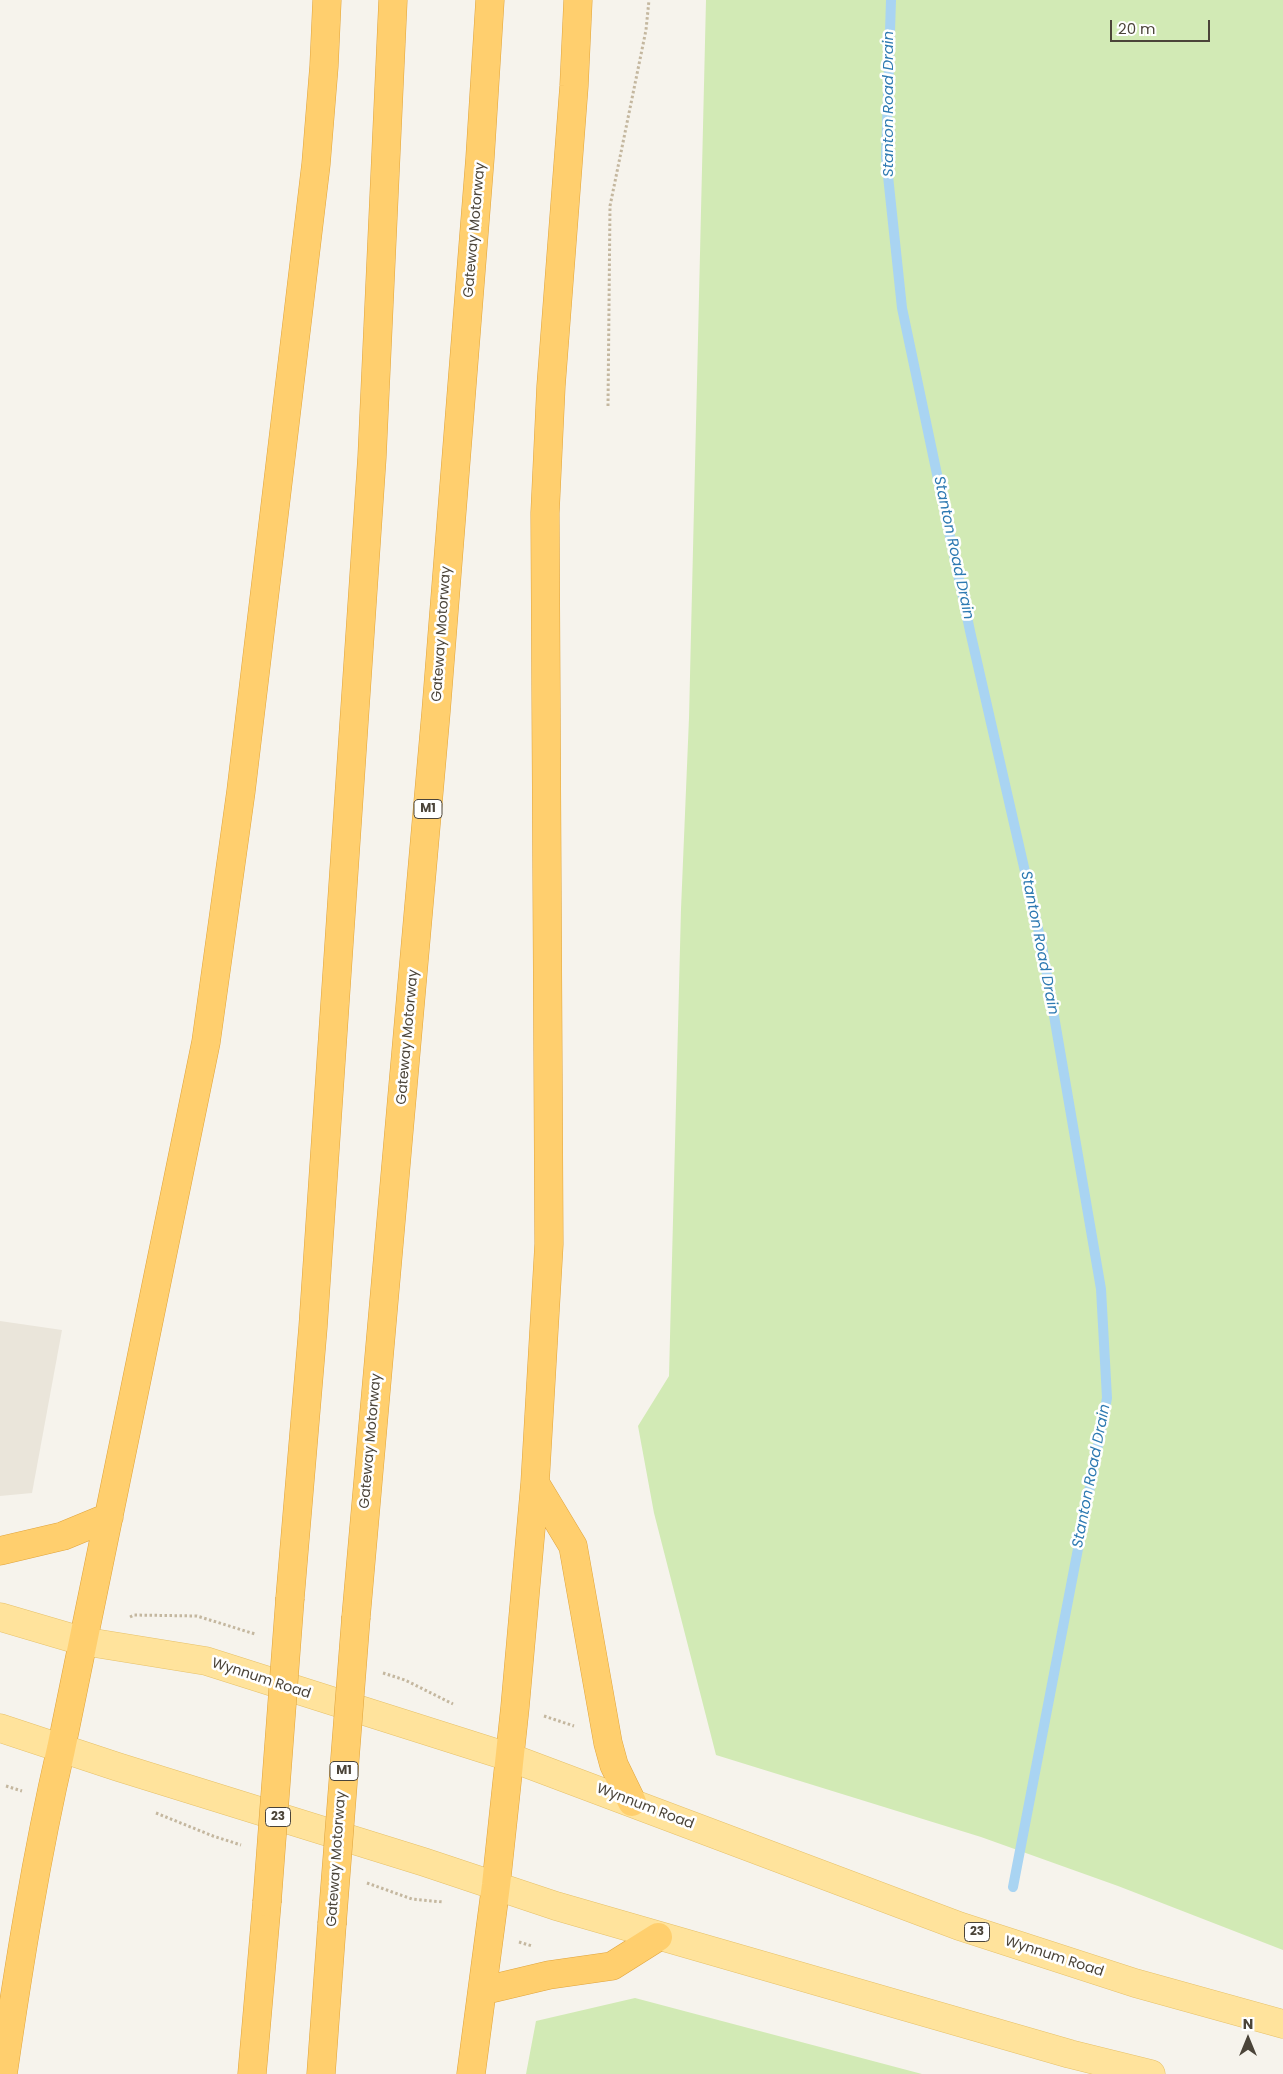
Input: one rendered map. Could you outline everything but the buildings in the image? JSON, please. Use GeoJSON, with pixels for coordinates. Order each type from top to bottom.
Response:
{"type":"FeatureCollection","features":[{"type":"Feature","properties":{"kind":"highway"},"geometry":{"type":"LineString","coordinates":[[3,2074],[32,1889],[206,1042],[224,923],[316,164],[327,0]]}},
{"type":"Feature","properties":{"kind":"highway"},"geometry":{"type":"LineString","coordinates":[[252,2074],[313,1327],[372,467],[394,0]]}},
{"type":"Feature","properties":{"kind":"highway","name":"Gateway Motorway"},"geometry":{"type":"LineString","coordinates":[[321,2074],[356,1618],[436,712],[480,158],[490,0]]}},
{"type":"Feature","properties":{"kind":"highway"},"geometry":{"type":"LineString","coordinates":[[471,2074],[496,1886],[535,1484],[549,1244],[545,513],[551,386],[574,86],[578,0]]}},
{"type":"Feature","properties":{"kind":"highway"},"geometry":{"type":"LineString","coordinates":[[535,1484],[573,1546],[608,1743],[614,1765],[632,1802]]}},
{"type":"Feature","properties":{"kind":"highway"},"geometry":{"type":"LineString","coordinates":[[0,1551],[63,1536],[110,1516]]}},
{"type":"Feature","properties":{"kind":"highway"},"geometry":{"type":"LineString","coordinates":[[482,1991],[549,1975],[612,1966],[658,1937]]}},
{"type":"Feature","properties":{"kind":"highway"},"geometry":{"type":"LineString","coordinates":[[0,1963],[16,1990]]}},
{"type":"Feature","properties":{"kind":"main road","name":"Wynnum Road"},"geometry":{"type":"LineString","coordinates":[[0,1617],[82,1641],[206,1661],[509,1757],[960,1926],[1135,1983],[1283,2024]]}},
{"type":"Feature","properties":{"kind":"main road","name":"23"},"geometry":{"type":"LineString","coordinates":[[0,1728],[61,1749],[658,1937],[1070,2054],[1151,2074]]}},
{"type":"Feature","properties":{"kind":"path"},"geometry":{"type":"LineString","coordinates":[[608,406],[610,206],[646,30],[649,0]]}},
{"type":"Feature","properties":{"kind":"path"},"geometry":{"type":"LineString","coordinates":[[542,1716],[575,1727]]}},
{"type":"Feature","properties":{"kind":"shaded area"},"geometry":{"type":"Polygon","coordinates":[[[0,1321],[62,1330],[32,1493],[0,1496],[0,1321]]]}},
{"type":"Feature","properties":{"kind":"green space"},"geometry":{"type":"Polygon","coordinates":[[[706,0],[1283,0],[1283,1950],[1118,1886],[981,1837],[716,1755],[654,1513],[638,1426],[669,1376],[681,909],[689,718],[706,0]]]}},
{"type":"Feature","properties":{"kind":"green space"},"geometry":{"type":"Polygon","coordinates":[[[635,1998],[922,2074],[526,2074],[536,2021],[635,1998]]]}},
{"type":"Feature","properties":{"kind":"waterway","name":"Stanton Road Drain"},"geometry":{"type":"LineString","coordinates":[[891,0],[886,157],[902,308],[970,631],[1042,946],[1101,1289],[1107,1398],[1013,1887]]}}]}
